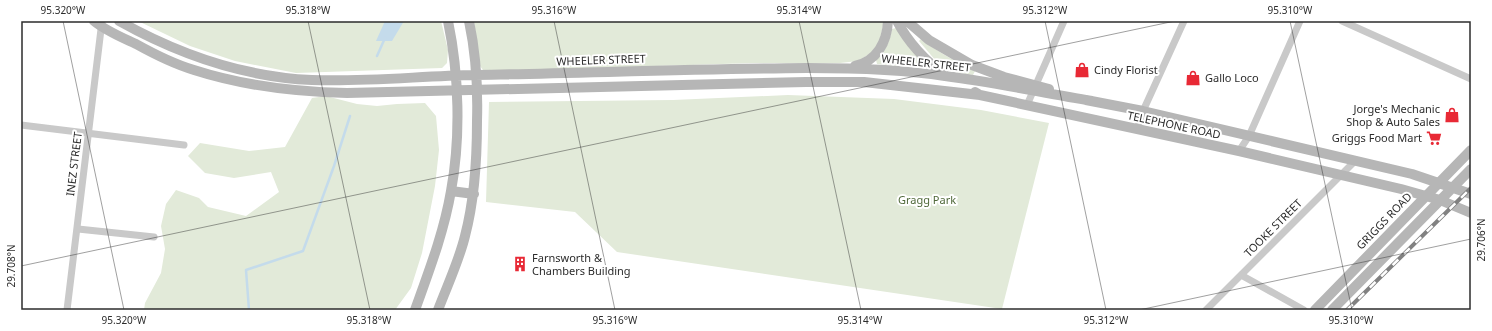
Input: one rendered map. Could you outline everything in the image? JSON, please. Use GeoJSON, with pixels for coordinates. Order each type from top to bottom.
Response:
{"type":"FeatureCollection","features":[{"type":"Feature","properties":{"kind":"main road","name":"WHEELER STREET"},"geometry":{"type":"LineString","coordinates":[[119,21],[150,38],[197,58],[254,73],[310,80],[352,80],[456,75],[846,69],[901,71],[1034,88]]}},
{"type":"Feature","properties":{"kind":"main road"},"geometry":{"type":"LineString","coordinates":[[846,69],[865,64],[876,55],[885,40],[888,21]]}},
{"type":"Feature","properties":{"kind":"main road","name":"TELEPHONE ROAD"},"geometry":{"type":"LineString","coordinates":[[897,21],[900,28],[917,48],[945,76],[980,95],[1239,151],[1341,175],[1440,200],[1471,213]]}},
{"type":"Feature","properties":{"kind":"main road","name":"TELEPHONE ROAD"},"geometry":{"type":"LineString","coordinates":[[907,21],[929,40],[972,65],[1034,88],[1412,174],[1471,194]]}},
{"type":"Feature","properties":{"kind":"main road"},"geometry":{"type":"LineString","coordinates":[[415,310],[443,225],[455,166],[457,126],[456,75],[448,22]]}},
{"type":"Feature","properties":{"kind":"main road"},"geometry":{"type":"LineString","coordinates":[[99,23],[150,52],[194,70],[252,85],[308,92],[346,93],[864,82],[980,95]]}},
{"type":"Feature","properties":{"kind":"main road"},"geometry":{"type":"LineString","coordinates":[[438,310],[465,237],[474,194],[477,150],[478,90],[469,23]]}},
{"type":"Feature","properties":{"kind":"main road"},"geometry":{"type":"LineString","coordinates":[[194,70],[197,58]]}},
{"type":"Feature","properties":{"kind":"main road"},"geometry":{"type":"LineString","coordinates":[[308,92],[310,80]]}},
{"type":"Feature","properties":{"kind":"main road","name":"GRIGGS ROAD"},"geometry":{"type":"LineString","coordinates":[[1314,310],[1471,150]]}},
{"type":"Feature","properties":{"kind":"main road"},"geometry":{"type":"LineString","coordinates":[[1332,310],[1471,169]]}},
{"type":"Feature","properties":{"kind":"main road"},"geometry":{"type":"LineString","coordinates":[[451,191],[474,194]]}},
{"type":"Feature","properties":{"kind":"street"},"geometry":{"type":"LineString","coordinates":[[1027,105],[1064,21]]}},
{"type":"Feature","properties":{"kind":"street"},"geometry":{"type":"LineString","coordinates":[[1137,129],[1143,112],[1184,21]]}},
{"type":"Feature","properties":{"kind":"street"},"geometry":{"type":"LineString","coordinates":[[1239,151],[1249,136],[1300,21]]}},
{"type":"Feature","properties":{"kind":"street"},"geometry":{"type":"LineString","coordinates":[[1342,21],[1471,79]]}},
{"type":"Feature","properties":{"kind":"street","name":"INEZ STREET"},"geometry":{"type":"LineString","coordinates":[[67,310],[89,133],[99,23]]}},
{"type":"Feature","properties":{"kind":"street"},"geometry":{"type":"LineString","coordinates":[[21,125],[184,144]]}},
{"type":"Feature","properties":{"kind":"street","name":"TOOKE STREET"},"geometry":{"type":"LineString","coordinates":[[1206,310],[1355,161]]}},
{"type":"Feature","properties":{"kind":"street"},"geometry":{"type":"LineString","coordinates":[[78,229],[154,237]]}},
{"type":"Feature","properties":{"kind":"street"},"geometry":{"type":"LineString","coordinates":[[1241,275],[1304,310]]}},
{"type":"Feature","properties":{"kind":"green space"},"geometry":{"type":"Polygon","coordinates":[[[138,21],[441,21],[448,50],[447,63],[442,68],[296,73],[235,61],[190,46],[138,21]]]}},
{"type":"Feature","properties":{"kind":"green space"},"geometry":{"type":"Polygon","coordinates":[[[474,21],[884,21],[879,43],[871,53],[858,61],[840,63],[754,63],[488,71],[483,70],[480,66],[474,21]]]}},
{"type":"Feature","properties":{"kind":"green space"},"geometry":{"type":"Polygon","coordinates":[[[896,28],[927,65],[924,68],[877,64],[876,60],[887,46],[892,29],[896,28]]]}},
{"type":"Feature","properties":{"kind":"green space"},"geometry":{"type":"Polygon","coordinates":[[[921,39],[947,56],[975,71],[973,75],[949,71],[936,61],[919,41],[921,39]]]}},
{"type":"Feature","properties":{"kind":"green space","name":"Gragg Park"},"geometry":{"type":"Polygon","coordinates":[[[788,95],[894,99],[981,110],[1049,123],[1002,309],[617,252],[575,212],[486,202],[489,102],[673,100],[788,95]]]}},
{"type":"Feature","properties":{"kind":"green space"},"geometry":{"type":"Polygon","coordinates":[[[326,96],[357,104],[377,106],[425,103],[436,116],[439,150],[435,186],[422,253],[411,288],[395,310],[144,310],[145,303],[161,273],[165,249],[161,226],[166,204],[176,190],[199,198],[208,207],[246,216],[279,192],[271,172],[234,178],[205,173],[188,156],[200,143],[249,151],[285,147],[312,98],[326,96]]]}},
{"type":"Feature","properties":{"kind":"water"},"geometry":{"type":"Polygon","coordinates":[[[385,21],[404,21],[392,41],[376,41],[385,21]]]}},
{"type":"Feature","properties":{"kind":"waterway"},"geometry":{"type":"LineString","coordinates":[[377,56],[385,38]]}},
{"type":"Feature","properties":{"kind":"waterway"},"geometry":{"type":"LineString","coordinates":[[249,310],[246,270],[303,251],[334,166],[350,116]]}},
{"type":"Feature","properties":{"kind":"railway"},"geometry":{"type":"LineString","coordinates":[[1347,310],[1471,188]]}},
{"type":"Feature","properties":{"kind":"place","name":"Cindy Florist"},"geometry":{"type":"Point","coordinates":[1082,70]}},
{"type":"Feature","properties":{"kind":"place","name":"Gallo Loco"},"geometry":{"type":"Point","coordinates":[1193,78]}},
{"type":"Feature","properties":{"kind":"place","name":"Jorge's Mechanic Shop & Auto Sales"},"geometry":{"type":"Point","coordinates":[1452,115]}},
{"type":"Feature","properties":{"kind":"place","name":"Griggs Food Mart"},"geometry":{"type":"Point","coordinates":[1434,138]}},
{"type":"Feature","properties":{"kind":"place","name":"Farnsworth & Chambers Building"},"geometry":{"type":"Point","coordinates":[520,264]}}]}
